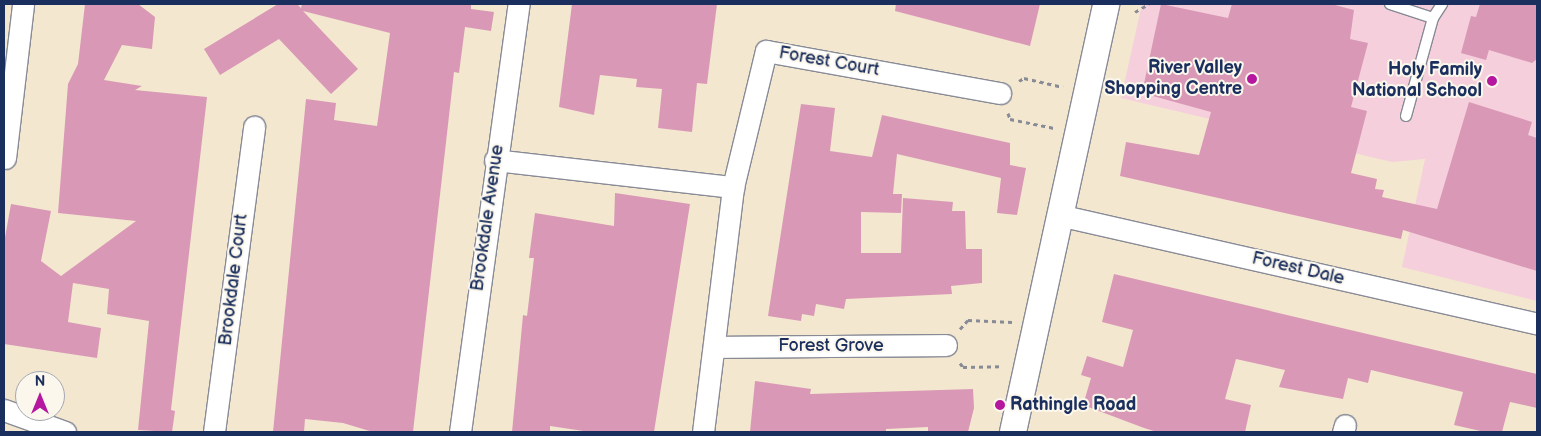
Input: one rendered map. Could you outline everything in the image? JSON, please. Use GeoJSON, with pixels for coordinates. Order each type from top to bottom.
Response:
{"type":"FeatureCollection","features":[{"type":"Feature","properties":{"kind":"street"},"geometry":{"type":"LineString","coordinates":[[4,158],[23,4]]}},
{"type":"Feature","properties":{"kind":"street","name":"Brookdale Avenue"},"geometry":{"type":"LineString","coordinates":[[460,432],[496,160],[520,4]]}},
{"type":"Feature","properties":{"kind":"street"},"geometry":{"type":"LineString","coordinates":[[1013,432],[1076,133],[1106,4]]}},
{"type":"Feature","properties":{"kind":"street","name":"Forest Court"},"geometry":{"type":"LineString","coordinates":[[703,432],[715,347],[733,187],[766,51],[1000,93]]}},
{"type":"Feature","properties":{"kind":"street","name":"Brookdale Court"},"geometry":{"type":"LineString","coordinates":[[214,432],[254,127]]}},
{"type":"Feature","properties":{"kind":"street"},"geometry":{"type":"LineString","coordinates":[[496,160],[733,187]]}},
{"type":"Feature","properties":{"kind":"street","name":"Forest Dale"},"geometry":{"type":"LineString","coordinates":[[1059,215],[1537,324]]}},
{"type":"Feature","properties":{"kind":"street","name":"Forest Grove"},"geometry":{"type":"LineString","coordinates":[[715,347],[946,345]]}},
{"type":"Feature","properties":{"kind":"street"},"geometry":{"type":"LineString","coordinates":[[4,410],[65,432]]}},
{"type":"Feature","properties":{"kind":"lane"},"geometry":{"type":"LineString","coordinates":[[1390,4],[1433,18]]}},
{"type":"Feature","properties":{"kind":"lane"},"geometry":{"type":"LineString","coordinates":[[1406,116],[1433,18],[1442,4]]}},
{"type":"Feature","properties":{"kind":"path"},"geometry":{"type":"LineString","coordinates":[[1135,12],[1149,4]]}},
{"type":"Feature","properties":{"kind":"path"},"geometry":{"type":"LineString","coordinates":[[1076,133],[1010,119],[1000,93],[1024,78],[1086,92]]}},
{"type":"Feature","properties":{"kind":"path"},"geometry":{"type":"LineString","coordinates":[[1025,372],[1003,366],[963,367],[946,345],[968,320],[1035,326]]}},
{"type":"Feature","properties":{"kind":"shaded area"},"geometry":{"type":"Polygon","coordinates":[[[1142,4],[1537,4],[1537,301],[1402,267],[1425,159],[1392,162],[1121,98],[1142,4]]]}},
{"type":"Feature","properties":{"kind":"building"},"geometry":{"type":"Polygon","coordinates":[[[85,4],[138,4],[155,17],[152,49],[122,45],[104,80],[142,86],[135,90],[207,97],[171,410],[175,411],[172,432],[138,430],[149,321],[107,314],[109,289],[73,283],[68,322],[101,328],[97,358],[4,344],[4,243],[11,204],[51,211],[41,261],[61,276],[136,221],[58,213],[68,84],[78,64],[85,4]]]}},
{"type":"Feature","properties":{"kind":"building"},"geometry":{"type":"Polygon","coordinates":[[[278,4],[297,4],[301,8],[302,4],[471,4],[471,9],[494,12],[491,31],[465,27],[459,73],[454,72],[413,432],[373,432],[343,423],[305,419],[304,432],[273,432],[306,99],[336,103],[334,120],[377,126],[390,33],[303,11],[358,69],[331,94],[279,39],[220,75],[204,49],[278,4]]]}},
{"type":"Feature","properties":{"kind":"building"},"geometry":{"type":"Polygon","coordinates":[[[572,4],[717,4],[707,84],[697,83],[692,132],[658,128],[662,89],[636,87],[637,79],[600,75],[594,115],[559,107],[572,4]]]}},
{"type":"Feature","properties":{"kind":"building"},"geometry":{"type":"Polygon","coordinates":[[[896,4],[1040,4],[1030,46],[895,11],[896,4]]]}},
{"type":"Feature","properties":{"kind":"building"},"geometry":{"type":"Polygon","coordinates":[[[1161,4],[1228,18],[1232,4],[1331,4],[1354,10],[1350,39],[1368,43],[1351,107],[1367,111],[1351,173],[1377,179],[1375,189],[1384,190],[1382,197],[1437,209],[1469,102],[1532,122],[1528,135],[1537,138],[1537,271],[1403,230],[1401,239],[1120,176],[1126,142],[1199,155],[1211,112],[1142,93],[1161,4]]]}},
{"type":"Feature","properties":{"kind":"building"},"geometry":{"type":"Polygon","coordinates":[[[1480,4],[1537,4],[1537,59],[1532,63],[1489,50],[1486,60],[1461,53],[1471,16],[1476,17],[1480,4]]]}},
{"type":"Feature","properties":{"kind":"building"},"geometry":{"type":"Polygon","coordinates":[[[801,104],[835,108],[830,151],[872,157],[882,115],[1010,143],[1010,165],[1026,168],[1017,215],[997,213],[1001,178],[897,154],[893,194],[902,194],[901,213],[861,212],[861,253],[901,253],[903,198],[953,202],[952,211],[965,211],[966,249],[982,249],[982,283],[951,286],[952,294],[846,299],[844,309],[816,304],[814,316],[802,314],[801,321],[768,316],[801,104]]]}},
{"type":"Feature","properties":{"kind":"building"},"geometry":{"type":"Polygon","coordinates":[[[615,193],[690,204],[654,432],[590,432],[550,426],[550,432],[512,432],[523,315],[527,316],[534,258],[529,258],[535,213],[614,226],[615,193]]]}},
{"type":"Feature","properties":{"kind":"building"},"geometry":{"type":"Polygon","coordinates":[[[1114,274],[1537,374],[1537,408],[1510,402],[1502,432],[1485,432],[1454,425],[1463,392],[1371,370],[1368,383],[1348,378],[1343,399],[1279,387],[1285,370],[1236,359],[1225,399],[1251,405],[1245,432],[1157,432],[1144,428],[1083,405],[1091,378],[1081,375],[1087,356],[1123,367],[1133,330],[1102,322],[1114,274]]]}},
{"type":"Feature","properties":{"kind":"building"},"geometry":{"type":"Polygon","coordinates":[[[755,381],[811,389],[810,394],[973,389],[974,408],[968,432],[928,432],[928,427],[886,429],[886,432],[750,432],[755,381]]]}},
{"type":"Feature","properties":{"kind":"place","name":"River Valley Shopping Centre"},"geometry":{"type":"Point","coordinates":[1252,79]}},
{"type":"Feature","properties":{"kind":"place","name":"Holy Family National School"},"geometry":{"type":"Point","coordinates":[1492,81]}},
{"type":"Feature","properties":{"kind":"place","name":"Rathingle Road"},"geometry":{"type":"Point","coordinates":[1000,405]}}]}
